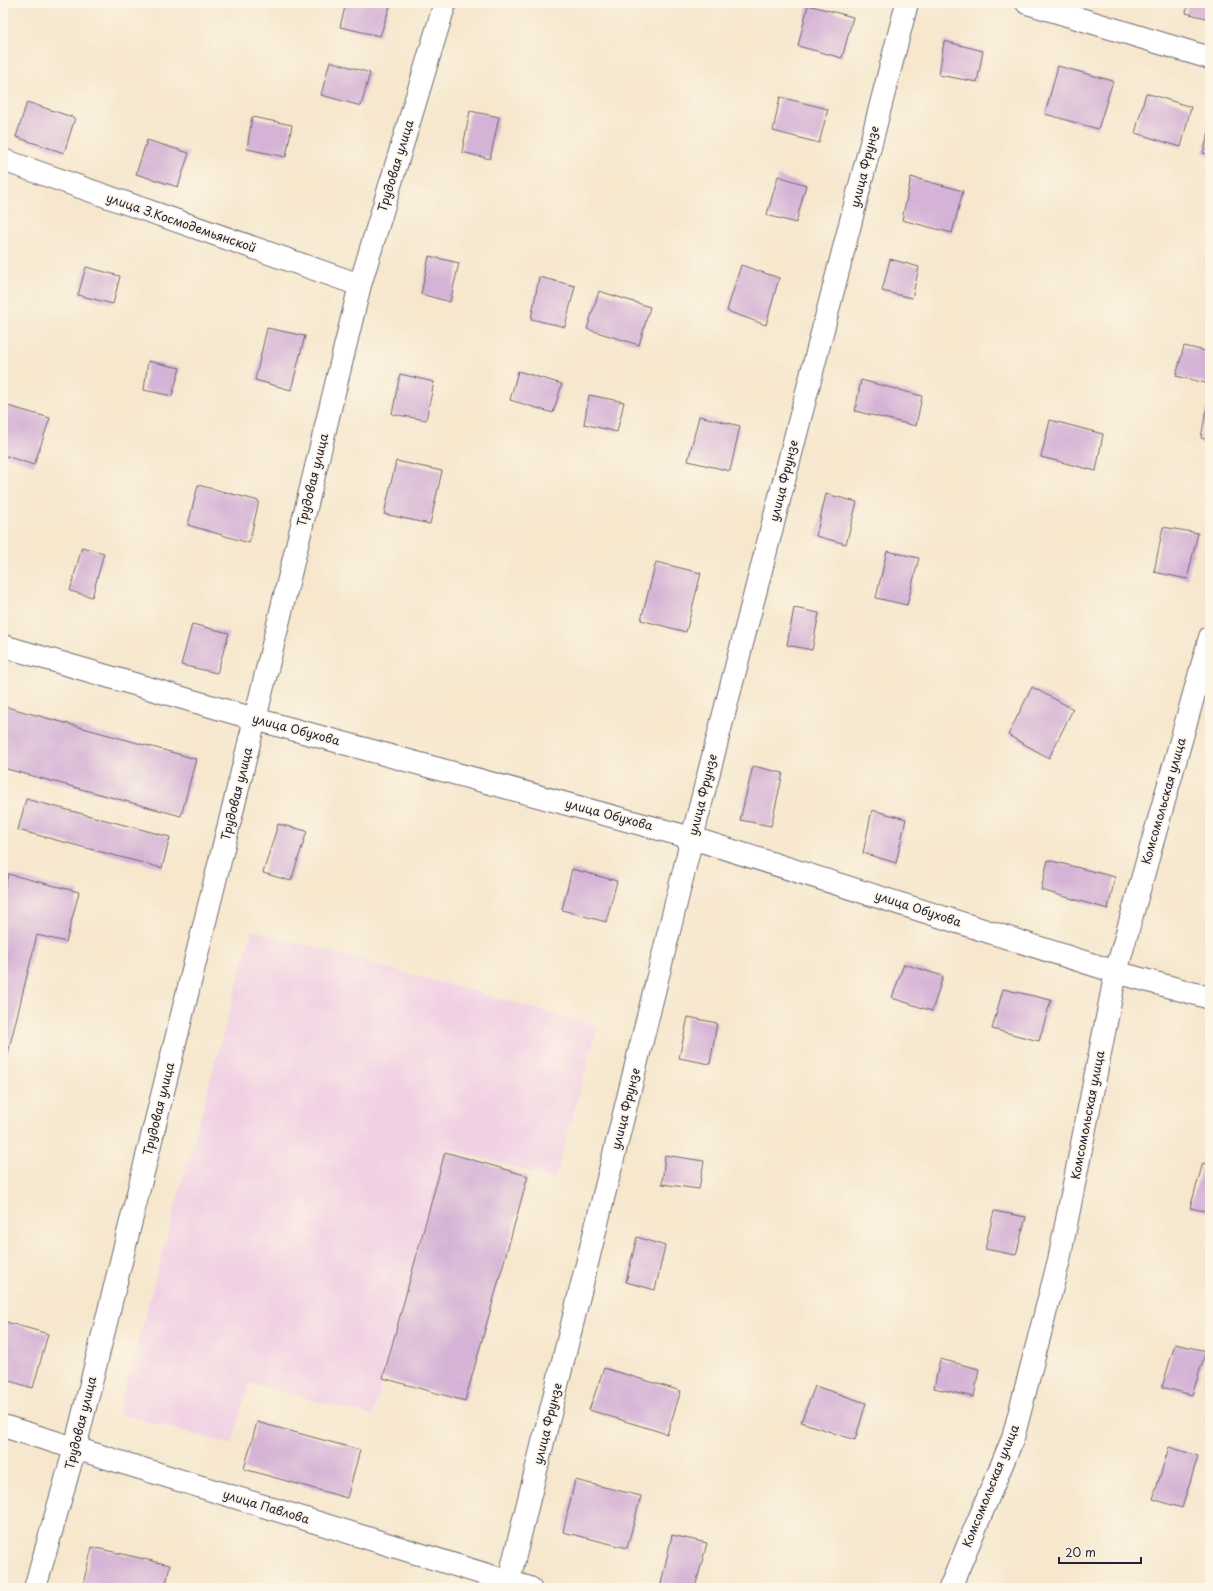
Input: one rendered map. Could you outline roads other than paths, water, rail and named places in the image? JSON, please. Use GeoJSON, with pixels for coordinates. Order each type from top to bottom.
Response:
{"type":"FeatureCollection","features":[{"type":"Feature","properties":{"kind":"street","name":"Трудовая улица"},"geometry":{"type":"LineString","coordinates":[[35,1588],[75,1448],[255,719],[360,285],[445,3]]}},
{"type":"Feature","properties":{"kind":"street","name":"улица Фрунзе"},"geometry":{"type":"LineString","coordinates":[[508,1585],[692,838],[907,3]]}},
{"type":"Feature","properties":{"kind":"street"},"geometry":{"type":"LineString","coordinates":[[1026,3],[1210,58]]}},
{"type":"Feature","properties":{"kind":"street","name":"улица З.Космодемьянской"},"geometry":{"type":"LineString","coordinates":[[3,160],[360,285]]}},
{"type":"Feature","properties":{"kind":"street","name":"Комсомольская улица"},"geometry":{"type":"LineString","coordinates":[[950,1588],[1013,1438],[1059,1260],[1116,972],[1210,637]]}},
{"type":"Feature","properties":{"kind":"street","name":"улица Обухова"},"geometry":{"type":"LineString","coordinates":[[3,646],[255,719],[692,838],[1116,972],[1210,998]]}},
{"type":"Feature","properties":{"kind":"street","name":"улица Павлова"},"geometry":{"type":"LineString","coordinates":[[3,1426],[508,1585],[530,1588]]}}]}
